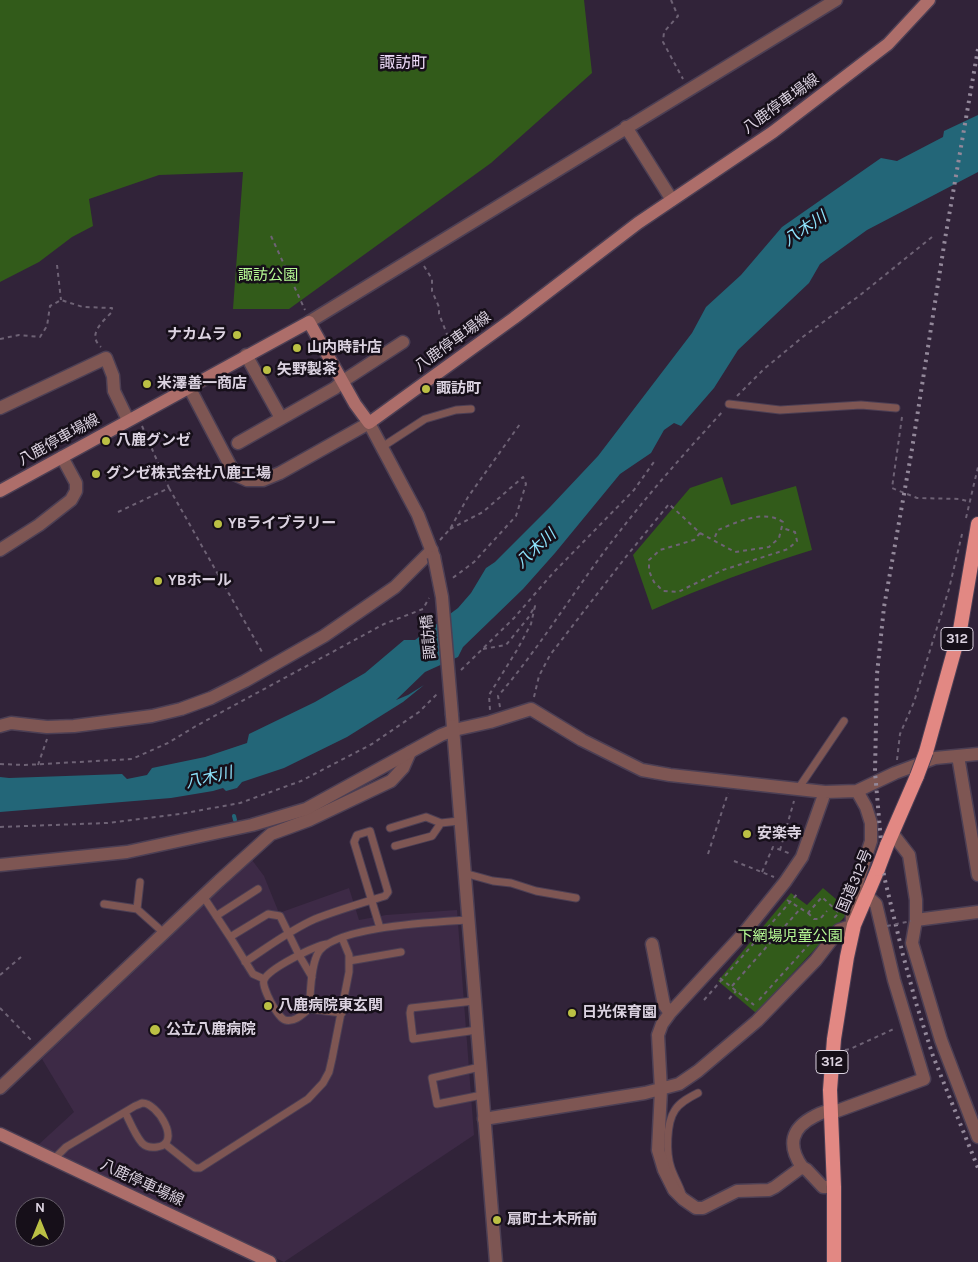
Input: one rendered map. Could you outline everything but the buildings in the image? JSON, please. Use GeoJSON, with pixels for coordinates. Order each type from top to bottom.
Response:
{"type":"FeatureCollection","features":[{"type":"Feature","properties":{"kind":"highway","name":"国道312号"},"geometry":{"type":"LineString","coordinates":[[834,1262],[834,1186],[830,1090],[833,1050],[853,925],[867,896],[926,752],[960,630],[978,524]]}},
{"type":"Feature","properties":{"kind":"main road","name":"八鹿停車場線"},"geometry":{"type":"LineString","coordinates":[[369,423],[459,358],[638,223],[773,132],[888,44],[929,0]]}},
{"type":"Feature","properties":{"kind":"main road","name":"八鹿停車場線"},"geometry":{"type":"LineString","coordinates":[[0,491],[309,322]]}},
{"type":"Feature","properties":{"kind":"main road"},"geometry":{"type":"LineString","coordinates":[[309,322],[355,404],[369,423]]}},
{"type":"Feature","properties":{"kind":"main road","name":"八鹿停車場線"},"geometry":{"type":"LineString","coordinates":[[0,1134],[270,1262]]}},
{"type":"Feature","properties":{"kind":"street"},"geometry":{"type":"LineString","coordinates":[[309,322],[830,2]]}},
{"type":"Feature","properties":{"kind":"street"},"geometry":{"type":"LineString","coordinates":[[626,127],[672,200]]}},
{"type":"Feature","properties":{"kind":"street"},"geometry":{"type":"LineString","coordinates":[[238,443],[336,388],[403,342]]}},
{"type":"Feature","properties":{"kind":"street"},"geometry":{"type":"LineString","coordinates":[[246,355],[281,418]]}},
{"type":"Feature","properties":{"kind":"street"},"geometry":{"type":"LineString","coordinates":[[0,408],[106,358],[112,376],[114,391],[132,418]]}},
{"type":"Feature","properties":{"kind":"street"},"geometry":{"type":"LineString","coordinates":[[188,387],[230,467],[236,475],[247,480],[264,480],[369,423]]}},
{"type":"Feature","properties":{"kind":"street","name":"諏訪橋"},"geometry":{"type":"LineString","coordinates":[[369,423],[418,515],[433,553],[442,597],[496,1262]]}},
{"type":"Feature","properties":{"kind":"street"},"geometry":{"type":"LineString","coordinates":[[0,550],[39,525],[71,500],[76,491],[76,483],[62,457]]}},
{"type":"Feature","properties":{"kind":"street"},"geometry":{"type":"LineString","coordinates":[[0,726],[11,723],[47,727],[74,726],[152,716],[181,709],[211,698],[324,636],[395,587],[433,553]]}},
{"type":"Feature","properties":{"kind":"street"},"geometry":{"type":"LineString","coordinates":[[0,865],[127,852],[252,825],[306,808],[441,735],[454,730],[495,721],[531,709],[582,740],[642,770],[670,775],[825,792],[857,791],[895,773],[936,758],[978,754]]}},
{"type":"Feature","properties":{"kind":"street"},"geometry":{"type":"LineString","coordinates":[[0,1088],[271,834],[309,820],[391,781],[403,768],[410,752]]}},
{"type":"Feature","properties":{"kind":"street"},"geometry":{"type":"LineString","coordinates":[[958,756],[978,875]]}},
{"type":"Feature","properties":{"kind":"street"},"geometry":{"type":"LineString","coordinates":[[484,1119],[661,1090],[679,1084],[698,1071],[742,1034],[784,995],[816,960],[839,930],[853,925],[852,900],[871,841],[871,823],[857,791]]}},
{"type":"Feature","properties":{"kind":"street"},"geometry":{"type":"LineString","coordinates":[[802,1167],[775,1188],[769,1190],[737,1191],[704,1208],[696,1208],[683,1199],[674,1190],[664,1170],[658,1150],[661,1090],[658,1035],[662,1024],[670,1013],[743,934],[785,882],[802,857],[825,792]]}},
{"type":"Feature","properties":{"kind":"street"},"geometry":{"type":"LineString","coordinates":[[890,839],[909,855],[916,900],[912,943],[941,1040],[978,1137]]}},
{"type":"Feature","properties":{"kind":"street"},"geometry":{"type":"LineString","coordinates":[[834,1186],[823,1187],[802,1167],[796,1158],[793,1148],[794,1136],[799,1127],[807,1120],[831,1110],[837,1111],[924,1079],[906,1024],[876,904],[867,896]]}},
{"type":"Feature","properties":{"kind":"street"},"geometry":{"type":"LineString","coordinates":[[914,920],[978,912]]}},
{"type":"Feature","properties":{"kind":"street"},"geometry":{"type":"LineString","coordinates":[[652,944],[664,1004],[670,1013]]}},
{"type":"Feature","properties":{"kind":"lane"},"geometry":{"type":"LineString","coordinates":[[729,404],[780,410],[861,405],[896,408]]}},
{"type":"Feature","properties":{"kind":"lane"},"geometry":{"type":"LineString","coordinates":[[382,447],[425,419],[456,410],[471,409]]}},
{"type":"Feature","properties":{"kind":"lane"},"geometry":{"type":"LineString","coordinates":[[798,789],[844,721]]}},
{"type":"Feature","properties":{"kind":"lane"},"geometry":{"type":"LineString","coordinates":[[390,828],[426,817],[440,823],[459,821]]}},
{"type":"Feature","properties":{"kind":"lane"},"geometry":{"type":"LineString","coordinates":[[395,846],[432,836],[440,823]]}},
{"type":"Feature","properties":{"kind":"lane"},"geometry":{"type":"LineString","coordinates":[[245,962],[288,934],[314,920],[371,900],[385,896],[388,892],[370,831],[357,834],[354,842],[371,900],[380,928]]}},
{"type":"Feature","properties":{"kind":"lane"},"geometry":{"type":"LineString","coordinates":[[464,873],[494,882],[511,883],[536,891],[576,898]]}},
{"type":"Feature","properties":{"kind":"lane"},"geometry":{"type":"LineString","coordinates":[[137,909],[140,882]]}},
{"type":"Feature","properties":{"kind":"lane"},"geometry":{"type":"LineString","coordinates":[[216,916],[258,889]]}},
{"type":"Feature","properties":{"kind":"lane"},"geometry":{"type":"LineString","coordinates":[[203,896],[253,974],[264,980]]}},
{"type":"Feature","properties":{"kind":"lane"},"geometry":{"type":"LineString","coordinates":[[104,904],[137,909],[164,933]]}},
{"type":"Feature","properties":{"kind":"lane"},"geometry":{"type":"LineString","coordinates":[[230,937],[268,914],[280,916],[299,955],[312,976]]}},
{"type":"Feature","properties":{"kind":"lane"},"geometry":{"type":"LineString","coordinates":[[327,944],[317,954],[312,976],[309,1009],[301,1016],[292,1020],[284,1020],[278,1015],[263,986],[264,980],[271,971],[316,945],[327,944],[380,928],[468,920]]}},
{"type":"Feature","properties":{"kind":"lane"},"geometry":{"type":"LineString","coordinates":[[164,1144],[196,1168],[200,1168],[308,1099],[323,1083],[328,1072],[342,1013],[349,972],[349,955],[342,938]]}},
{"type":"Feature","properties":{"kind":"lane"},"geometry":{"type":"LineString","coordinates":[[349,961],[401,952]]}},
{"type":"Feature","properties":{"kind":"lane"},"geometry":{"type":"LineString","coordinates":[[474,1001],[411,1008],[410,1013],[413,1039],[477,1030]]}},
{"type":"Feature","properties":{"kind":"lane"},"geometry":{"type":"LineString","coordinates":[[309,1009],[342,1013]]}},
{"type":"Feature","properties":{"kind":"lane"},"geometry":{"type":"LineString","coordinates":[[480,1067],[432,1078],[437,1104],[482,1095]]}},
{"type":"Feature","properties":{"kind":"lane"},"geometry":{"type":"LineString","coordinates":[[683,1199],[671,1167],[668,1134],[675,1109],[685,1100],[698,1093]]}},
{"type":"Feature","properties":{"kind":"lane"},"geometry":{"type":"LineString","coordinates":[[54,1160],[66,1148],[125,1112],[142,1103],[155,1109],[167,1130],[169,1136],[164,1144],[155,1148],[148,1147],[142,1143],[125,1112]]}},
{"type":"Feature","properties":{"kind":"path"},"geometry":{"type":"LineString","coordinates":[[671,0],[678,16],[664,32],[663,42],[689,90]]}},
{"type":"Feature","properties":{"kind":"path"},"geometry":{"type":"LineString","coordinates":[[271,236],[308,316],[309,322]]}},
{"type":"Feature","properties":{"kind":"path"},"geometry":{"type":"LineString","coordinates":[[495,721],[498,696],[516,676],[564,606],[638,508],[729,404],[764,369],[932,237]]}},
{"type":"Feature","properties":{"kind":"path"},"geometry":{"type":"LineString","coordinates":[[417,255],[432,279],[432,291],[439,307],[439,314],[453,349],[459,358]]}},
{"type":"Feature","properties":{"kind":"path"},"geometry":{"type":"LineString","coordinates":[[56,265],[61,300]]}},
{"type":"Feature","properties":{"kind":"path"},"geometry":{"type":"LineString","coordinates":[[270,282],[288,274]]}},
{"type":"Feature","properties":{"kind":"path"},"geometry":{"type":"LineString","coordinates":[[0,339],[19,334],[40,338],[46,326],[50,306],[61,300],[83,307],[112,308],[112,312],[96,329],[95,334],[96,343],[107,354],[106,358]]}},
{"type":"Feature","properties":{"kind":"path"},"geometry":{"type":"LineString","coordinates":[[896,408],[902,415],[892,488],[917,498],[960,499],[970,502]]}},
{"type":"Feature","properties":{"kind":"path"},"geometry":{"type":"LineString","coordinates":[[132,418],[169,488],[262,652]]}},
{"type":"Feature","properties":{"kind":"path"},"geometry":{"type":"LineString","coordinates":[[433,553],[450,529],[468,497],[520,424]]}},
{"type":"Feature","properties":{"kind":"path"},"geometry":{"type":"LineString","coordinates":[[461,670],[514,618],[553,573],[634,490],[656,459]]}},
{"type":"Feature","properties":{"kind":"path"},"geometry":{"type":"LineString","coordinates":[[895,773],[900,734],[914,702],[948,590],[978,467]]}},
{"type":"Feature","properties":{"kind":"path"},"geometry":{"type":"LineString","coordinates":[[118,512],[169,488]]}},
{"type":"Feature","properties":{"kind":"path"},"geometry":{"type":"LineString","coordinates":[[531,709],[538,676],[550,655],[669,504],[700,533],[735,552],[769,548],[779,538],[783,522],[776,517],[756,517],[718,530],[714,539]]}},
{"type":"Feature","properties":{"kind":"path"},"geometry":{"type":"LineString","coordinates":[[700,533],[694,540],[660,550],[649,560],[649,570],[654,582],[663,591],[678,592],[723,570],[788,549],[798,541],[795,532],[782,528]]}},
{"type":"Feature","properties":{"kind":"path"},"geometry":{"type":"LineString","coordinates":[[482,649],[506,645],[528,618],[535,606],[531,624],[489,695],[495,721]]}},
{"type":"Feature","properties":{"kind":"path"},"geometry":{"type":"LineString","coordinates":[[0,827],[107,823],[180,814],[240,803],[301,780],[372,744],[419,712],[440,691]]}},
{"type":"Feature","properties":{"kind":"path"},"geometry":{"type":"LineString","coordinates":[[708,854],[731,781]]}},
{"type":"Feature","properties":{"kind":"path"},"geometry":{"type":"LineString","coordinates":[[780,850],[798,789]]}},
{"type":"Feature","properties":{"kind":"path"},"geometry":{"type":"LineString","coordinates":[[762,872],[773,847],[802,857]]}},
{"type":"Feature","properties":{"kind":"path"},"geometry":{"type":"LineString","coordinates":[[734,861],[785,882]]}},
{"type":"Feature","properties":{"kind":"path"},"geometry":{"type":"LineString","coordinates":[[704,1000],[798,893]]}},
{"type":"Feature","properties":{"kind":"path"},"geometry":{"type":"LineString","coordinates":[[775,895],[791,902],[814,918],[820,919],[827,911]]}},
{"type":"Feature","properties":{"kind":"path"},"geometry":{"type":"LineString","coordinates":[[808,913],[822,897],[839,913],[832,920]]}},
{"type":"Feature","properties":{"kind":"path"},"geometry":{"type":"LineString","coordinates":[[732,987],[800,909]]}},
{"type":"Feature","properties":{"kind":"path"},"geometry":{"type":"LineString","coordinates":[[887,926],[914,920]]}},
{"type":"Feature","properties":{"kind":"path"},"geometry":{"type":"LineString","coordinates":[[709,971],[754,1006],[826,927]]}},
{"type":"Feature","properties":{"kind":"path"},"geometry":{"type":"LineString","coordinates":[[0,975],[21,957]]}},
{"type":"Feature","properties":{"kind":"path"},"geometry":{"type":"LineString","coordinates":[[729,999],[736,991]]}},
{"type":"Feature","properties":{"kind":"path"},"geometry":{"type":"LineString","coordinates":[[0,1008],[40,1049]]}},
{"type":"Feature","properties":{"kind":"path"},"geometry":{"type":"LineString","coordinates":[[833,1050],[850,1050],[906,1024]]}},
{"type":"Feature","properties":{"kind":"shaded area"},"geometry":{"type":"Polygon","coordinates":[[[252,860],[264,876],[279,913],[349,888],[359,920],[386,915],[457,910],[474,1135],[284,1262],[37,1146],[74,1112],[42,1059],[252,860]]]}},
{"type":"Feature","properties":{"kind":"green space","name":"諏訪公園"},"geometry":{"type":"Polygon","coordinates":[[[0,0],[584,0],[592,73],[491,163],[289,309],[233,309],[243,172],[159,175],[89,199],[93,226],[72,237],[39,262],[0,282],[0,0]]]}},
{"type":"Feature","properties":{"kind":"green space"},"geometry":{"type":"Polygon","coordinates":[[[722,477],[731,505],[796,486],[812,550],[691,593],[652,610],[633,555],[690,488],[722,477]]]}},
{"type":"Feature","properties":{"kind":"green space","name":"下網場児童公園"},"geometry":{"type":"Polygon","coordinates":[[[823,888],[850,911],[756,1013],[718,981],[791,893],[807,905],[823,888]]]}},
{"type":"Feature","properties":{"kind":"water","name":"八木川"},"geometry":{"type":"Polygon","coordinates":[[[978,115],[978,172],[867,230],[820,264],[809,283],[738,350],[714,388],[681,426],[674,423],[664,430],[651,453],[620,474],[555,553],[523,589],[463,647],[458,657],[425,672],[396,700],[424,685],[403,702],[347,737],[284,768],[242,782],[237,788],[226,791],[223,788],[171,798],[0,812],[0,777],[122,774],[127,779],[147,775],[152,768],[205,757],[247,743],[249,734],[315,702],[365,673],[404,640],[415,640],[458,608],[471,593],[486,568],[495,562],[550,507],[598,456],[692,333],[706,307],[741,275],[782,227],[881,158],[897,161],[943,137],[944,131],[978,115]]]}},
{"type":"Feature","properties":{"kind":"waterway"},"geometry":{"type":"LineString","coordinates":[[234,816],[235,820]]}},
{"type":"Feature","properties":{"kind":"railway"},"geometry":{"type":"LineString","coordinates":[[978,49],[884,607],[877,674],[875,772],[884,876],[903,955],[933,1056],[978,1168]]}},
{"type":"Feature","properties":{"kind":"place","name":"ナカムラ"},"geometry":{"type":"Point","coordinates":[237,335]}},
{"type":"Feature","properties":{"kind":"place","name":"山内時計店"},"geometry":{"type":"Point","coordinates":[297,348]}},
{"type":"Feature","properties":{"kind":"place","name":"矢野製茶"},"geometry":{"type":"Point","coordinates":[267,370]}},
{"type":"Feature","properties":{"kind":"place","name":"米澤善一商店"},"geometry":{"type":"Point","coordinates":[147,384]}},
{"type":"Feature","properties":{"kind":"place","name":"諏訪町"},"geometry":{"type":"Point","coordinates":[426,389]}},
{"type":"Feature","properties":{"kind":"place","name":"八鹿グンゼ"},"geometry":{"type":"Point","coordinates":[106,441]}},
{"type":"Feature","properties":{"kind":"place","name":"グンゼ株式会社八鹿工場"},"geometry":{"type":"Point","coordinates":[96,474]}},
{"type":"Feature","properties":{"kind":"place","name":"YBライブラリー"},"geometry":{"type":"Point","coordinates":[218,524]}},
{"type":"Feature","properties":{"kind":"place","name":"YBホール"},"geometry":{"type":"Point","coordinates":[158,581]}},
{"type":"Feature","properties":{"kind":"place","name":"安楽寺"},"geometry":{"type":"Point","coordinates":[747,834]}},
{"type":"Feature","properties":{"kind":"place","name":"八鹿病院東玄関"},"geometry":{"type":"Point","coordinates":[268,1006]}},
{"type":"Feature","properties":{"kind":"place","name":"日光保育園"},"geometry":{"type":"Point","coordinates":[572,1013]}},
{"type":"Feature","properties":{"kind":"place","name":"公立八鹿病院"},"geometry":{"type":"Point","coordinates":[155,1030]}},
{"type":"Feature","properties":{"kind":"place","name":"扇町土木所前"},"geometry":{"type":"Point","coordinates":[497,1220]}},
{"type":"Feature","properties":{"kind":"district","name":"諏訪町"},"geometry":{"type":"Point","coordinates":[403,63]}}]}
